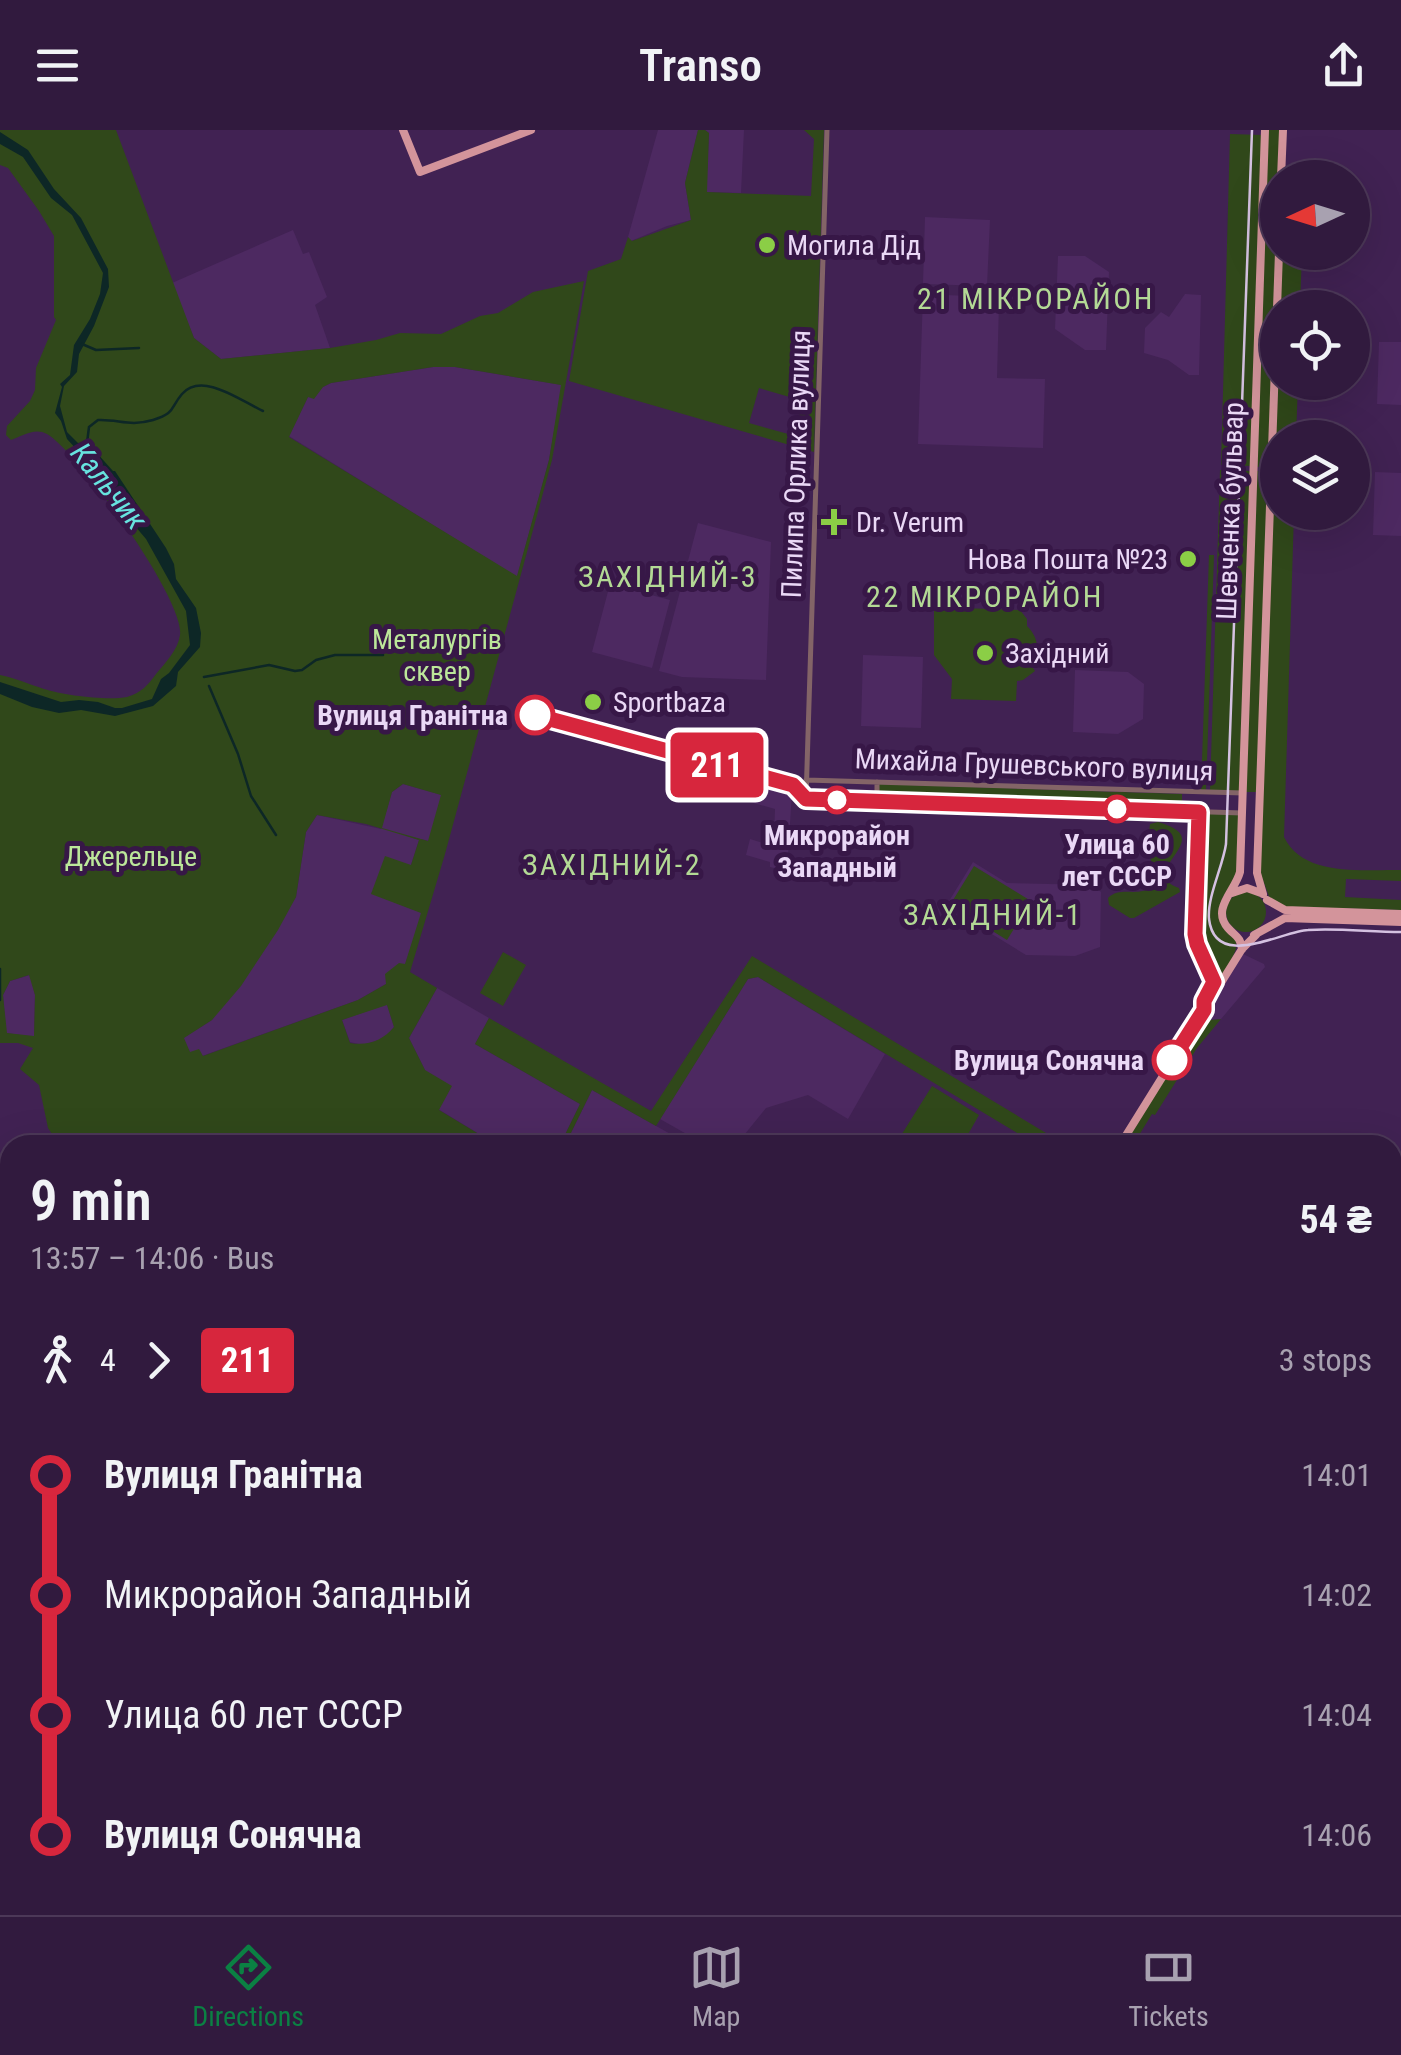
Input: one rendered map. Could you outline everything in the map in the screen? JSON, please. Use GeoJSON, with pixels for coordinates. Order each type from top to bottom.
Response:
{"type":"FeatureCollection","features":[{"type":"Feature","properties":{"kind":"main road"},"geometry":{"type":"LineString","coordinates":[[403,130],[420,172],[530,130]]}},
{"type":"Feature","properties":{"kind":"main road","name":"Шевченка бульвар"},"geometry":{"type":"LineString","coordinates":[[1232,893],[1240,872],[1266,130]]}},
{"type":"Feature","properties":{"kind":"main road"},"geometry":{"type":"LineString","coordinates":[[1282,160],[1283,130]]}},
{"type":"Feature","properties":{"kind":"main road","name":"Шевченка бульвар"},"geometry":{"type":"LineString","coordinates":[[1273,420],[1278,270]]}},
{"type":"Feature","properties":{"kind":"main road"},"geometry":{"type":"LineString","coordinates":[[1254,469],[1260,469]]}},
{"type":"Feature","properties":{"kind":"main road","name":"Шевченка бульвар"},"geometry":{"type":"LineString","coordinates":[[1265,897],[1257,872],[1269,530]]}},
{"type":"Feature","properties":{"kind":"main road","name":"Михайла Грушевського вулиця"},"geometry":{"type":"LineString","coordinates":[[1242,794],[1260,794]]}},
{"type":"Feature","properties":{"kind":"main road","name":"Михайла Грушевського вулиця"},"geometry":{"type":"LineString","coordinates":[[1242,813],[1259,813]]}},
{"type":"Feature","properties":{"kind":"main road"},"geometry":{"type":"LineString","coordinates":[[1242,949],[1240,939],[1226,926],[1222,914],[1224,902],[1232,893],[1247,888],[1280,909],[1401,914]]}},
{"type":"Feature","properties":{"kind":"main road"},"geometry":{"type":"LineString","coordinates":[[1126,1135],[1242,949],[1270,917],[1265,897]]}},
{"type":"Feature","properties":{"kind":"main road"},"geometry":{"type":"LineString","coordinates":[[1235,934],[1259,933],[1284,918],[1401,922]]}},
{"type":"Feature","properties":{"kind":"street","name":"Пилипа Орлика вулиця"},"geometry":{"type":"LineString","coordinates":[[806,799],[827,130]]}},
{"type":"Feature","properties":{"kind":"street","name":"Михайла Грушевського вулиця"},"geometry":{"type":"LineString","coordinates":[[806,780],[1242,794]]}},
{"type":"Feature","properties":{"kind":"street"},"geometry":{"type":"LineString","coordinates":[[877,782],[877,802]]}},
{"type":"Feature","properties":{"kind":"street","name":"Михайла Грушевського вулиця"},"geometry":{"type":"LineString","coordinates":[[806,799],[1242,813]]}},
{"type":"Feature","properties":{"kind":"shaded area"},"geometry":{"type":"Polygon","coordinates":[[[658,130],[698,130],[685,183],[691,220],[631,241],[628,237],[658,130]]]}},
{"type":"Feature","properties":{"kind":"shaded area"},"geometry":{"type":"Polygon","coordinates":[[[705,130],[744,130],[741,193],[706,192],[709,133],[705,130]]]}},
{"type":"Feature","properties":{"kind":"shaded area"},"geometry":{"type":"Polygon","coordinates":[[[925,217],[990,220],[987,286],[923,284],[925,217]]]}},
{"type":"Feature","properties":{"kind":"shaded area"},"geometry":{"type":"Polygon","coordinates":[[[293,230],[303,254],[309,252],[327,297],[315,305],[330,348],[221,359],[194,338],[172,283],[293,230]]]}},
{"type":"Feature","properties":{"kind":"shaded area"},"geometry":{"type":"Polygon","coordinates":[[[1058,256],[1085,256],[1109,272],[1106,350],[1085,350],[1055,329],[1058,256]]]}},
{"type":"Feature","properties":{"kind":"shaded area"},"geometry":{"type":"Polygon","coordinates":[[[923,294],[991,297],[999,303],[997,378],[1045,379],[1043,448],[918,444],[923,294]]]}},
{"type":"Feature","properties":{"kind":"shaded area"},"geometry":{"type":"Polygon","coordinates":[[[1185,294],[1201,295],[1199,375],[1189,375],[1168,360],[1144,353],[1145,328],[1161,312],[1169,317],[1185,294]]]}},
{"type":"Feature","properties":{"kind":"shaded area"},"geometry":{"type":"Polygon","coordinates":[[[1379,342],[1401,342],[1401,405],[1377,404],[1379,342]]]}},
{"type":"Feature","properties":{"kind":"shaded area"},"geometry":{"type":"Polygon","coordinates":[[[455,367],[562,385],[549,460],[517,577],[289,436],[308,397],[331,383],[455,367]]]}},
{"type":"Feature","properties":{"kind":"shaded area"},"geometry":{"type":"Polygon","coordinates":[[[1375,472],[1401,473],[1401,536],[1373,535],[1375,472]]]}},
{"type":"Feature","properties":{"kind":"shaded area"},"geometry":{"type":"Polygon","coordinates":[[[698,523],[771,542],[766,680],[682,677],[659,671],[698,523]]]}},
{"type":"Feature","properties":{"kind":"shaded area"},"geometry":{"type":"Polygon","coordinates":[[[610,584],[670,600],[652,668],[592,652],[610,584]]]}},
{"type":"Feature","properties":{"kind":"shaded area"},"geometry":{"type":"Polygon","coordinates":[[[863,655],[923,657],[921,728],[861,726],[863,655]]]}},
{"type":"Feature","properties":{"kind":"shaded area"},"geometry":{"type":"Polygon","coordinates":[[[1075,670],[1128,672],[1144,684],[1143,719],[1118,734],[1073,732],[1075,670]]]}},
{"type":"Feature","properties":{"kind":"shaded area"},"geometry":{"type":"Polygon","coordinates":[[[755,782],[792,792],[787,871],[746,855],[750,839],[763,843],[774,837],[775,809],[750,802],[755,782]]]}},
{"type":"Feature","properties":{"kind":"shaded area"},"geometry":{"type":"Polygon","coordinates":[[[403,784],[442,795],[429,841],[407,836],[419,840],[411,865],[371,893],[422,913],[405,965],[386,984],[358,1000],[202,1056],[190,1053],[183,1038],[212,1020],[296,897],[306,832],[317,815],[381,829],[392,792],[403,784]]]}},
{"type":"Feature","properties":{"kind":"shaded area"},"geometry":{"type":"Polygon","coordinates":[[[973,862],[1007,883],[1093,885],[1101,892],[1100,947],[1075,956],[1026,955],[946,906],[973,862]]]}},
{"type":"Feature","properties":{"kind":"shaded area"},"geometry":{"type":"Polygon","coordinates":[[[1243,954],[1265,967],[1221,1019],[1201,1021],[1243,954]]]}},
{"type":"Feature","properties":{"kind":"shaded area"},"geometry":{"type":"Polygon","coordinates":[[[30,975],[35,995],[34,1037],[6,1033],[3,995],[10,981],[30,975]]]}},
{"type":"Feature","properties":{"kind":"shaded area"},"geometry":{"type":"Polygon","coordinates":[[[758,977],[885,1054],[848,1119],[808,1095],[766,1108],[744,1135],[688,1135],[660,1119],[748,979],[758,977]]]}},
{"type":"Feature","properties":{"kind":"shaded area"},"geometry":{"type":"Polygon","coordinates":[[[437,988],[489,1018],[475,1044],[580,1104],[565,1135],[481,1135],[438,1109],[409,1038],[437,988]]]}},
{"type":"Feature","properties":{"kind":"shaded area"},"geometry":{"type":"Polygon","coordinates":[[[387,1004],[394,1027],[385,1038],[363,1045],[350,1042],[342,1020],[387,1004]]]}},
{"type":"Feature","properties":{"kind":"shaded area"},"geometry":{"type":"Polygon","coordinates":[[[592,1090],[672,1135],[570,1135],[592,1090]]]}},
{"type":"Feature","properties":{"kind":"green space"},"geometry":{"type":"Polygon","coordinates":[[[0,130],[116,130],[194,338],[221,359],[330,348],[400,333],[441,334],[480,316],[498,313],[533,292],[584,281],[552,460],[410,972],[437,988],[409,1038],[425,1070],[452,1086],[439,1110],[480,1135],[53,1135],[39,1085],[20,1069],[33,1048],[0,1043],[0,675],[62,693],[127,697],[150,682],[174,651],[180,635],[177,617],[149,561],[82,468],[47,434],[33,432],[11,440],[6,435],[7,426],[35,390],[36,368],[56,320],[54,236],[8,168],[0,165],[0,130]],[[455,367],[331,383],[314,399],[308,397],[289,437],[517,576],[549,460],[561,385],[455,367]],[[403,784],[392,792],[382,828],[428,841],[441,795],[403,784]],[[317,815],[306,832],[296,897],[241,986],[212,1020],[184,1038],[190,1052],[199,1049],[203,1056],[358,1000],[386,984],[385,974],[399,963],[405,964],[421,913],[371,894],[385,856],[411,865],[419,840],[317,815]],[[29,975],[10,981],[3,995],[7,1033],[34,1036],[35,995],[29,975]],[[387,1005],[342,1020],[350,1043],[380,1039],[394,1027],[387,1005]]]}},
{"type":"Feature","properties":{"kind":"green space"},"geometry":{"type":"Polygon","coordinates":[[[698,130],[705,130],[709,133],[707,192],[811,196],[814,139],[804,130],[824,130],[814,452],[569,381],[588,271],[621,259],[628,237],[632,241],[691,220],[685,183],[698,130]],[[759,388],[749,423],[799,437],[800,400],[759,388]]]}},
{"type":"Feature","properties":{"kind":"green space"},"geometry":{"type":"Polygon","coordinates":[[[1268,130],[1280,130],[1279,160],[1267,160],[1268,130]]]}},
{"type":"Feature","properties":{"kind":"green space"},"geometry":{"type":"Polygon","coordinates":[[[1230,134],[1263,135],[1251,466],[1221,465],[1230,134]]]}},
{"type":"Feature","properties":{"kind":"green space"},"geometry":{"type":"Polygon","coordinates":[[[1263,270],[1275,270],[1275,290],[1262,290],[1263,270]]]}},
{"type":"Feature","properties":{"kind":"green space"},"geometry":{"type":"Polygon","coordinates":[[[1280,270],[1301,270],[1301,290],[1280,290],[1280,270]]]}},
{"type":"Feature","properties":{"kind":"green space"},"geometry":{"type":"Polygon","coordinates":[[[1260,355],[1260,400],[1271,400],[1271,420],[1260,420],[1260,467],[1256,467],[1260,355]]]}},
{"type":"Feature","properties":{"kind":"green space"},"geometry":{"type":"Polygon","coordinates":[[[1277,400],[1297,400],[1297,420],[1276,420],[1277,400]]]}},
{"type":"Feature","properties":{"kind":"green space"},"geometry":{"type":"Polygon","coordinates":[[[1220,470],[1251,471],[1240,791],[1210,791],[1220,470]]]}},
{"type":"Feature","properties":{"kind":"green space"},"geometry":{"type":"Polygon","coordinates":[[[1256,471],[1260,471],[1260,530],[1267,530],[1258,792],[1245,792],[1256,471]]]}},
{"type":"Feature","properties":{"kind":"green space"},"geometry":{"type":"Polygon","coordinates":[[[1272,530],[1293,530],[1284,837],[1293,850],[1320,865],[1401,870],[1401,881],[1346,879],[1345,897],[1401,900],[1401,910],[1286,907],[1270,899],[1260,872],[1272,530]]]}},
{"type":"Feature","properties":{"kind":"green space"},"geometry":{"type":"Polygon","coordinates":[[[1209,555],[1214,555],[1206,791],[1201,790],[1209,555]]]}},
{"type":"Feature","properties":{"kind":"green space","name":"Західний"},"geometry":{"type":"Polygon","coordinates":[[[934,607],[1020,610],[1034,635],[1037,650],[1031,665],[1035,671],[1017,681],[1016,701],[951,699],[952,679],[934,655],[934,607]]]}},
{"type":"Feature","properties":{"kind":"green space"},"geometry":{"type":"Polygon","coordinates":[[[879,784],[1182,794],[1182,809],[879,799],[879,784]]]}},
{"type":"Feature","properties":{"kind":"green space"},"geometry":{"type":"Polygon","coordinates":[[[1209,813],[1239,815],[1238,872],[1219,912],[1235,937],[1236,949],[1222,975],[1200,927],[1209,813]]]}},
{"type":"Feature","properties":{"kind":"green space"},"geometry":{"type":"Polygon","coordinates":[[[1158,822],[1181,836],[1182,842],[1165,870],[1167,880],[1180,892],[1130,918],[1109,905],[1108,898],[1154,885],[1149,837],[1150,824],[1158,822]]]}},
{"type":"Feature","properties":{"kind":"green space"},"geometry":{"type":"Polygon","coordinates":[[[974,866],[1031,901],[1007,940],[950,905],[974,866]]]}},
{"type":"Feature","properties":{"kind":"green space"},"geometry":{"type":"Polygon","coordinates":[[[1246,892],[1260,898],[1266,912],[1260,926],[1246,932],[1232,926],[1226,912],[1232,898],[1246,892]]]}},
{"type":"Feature","properties":{"kind":"green space"},"geometry":{"type":"Polygon","coordinates":[[[503,952],[526,965],[503,1006],[480,993],[503,952]]]}},
{"type":"Feature","properties":{"kind":"green space"},"geometry":{"type":"Polygon","coordinates":[[[752,956],[1049,1135],[1020,1135],[758,977],[748,979],[656,1126],[592,1090],[570,1135],[565,1135],[580,1104],[475,1044],[489,1018],[651,1111],[752,956]]]}},
{"type":"Feature","properties":{"kind":"green space"},"geometry":{"type":"Polygon","coordinates":[[[1221,1019],[1197,1048],[1155,1115],[1139,1135],[1130,1135],[1201,1021],[1221,1019]]]}},
{"type":"Feature","properties":{"kind":"green space"},"geometry":{"type":"Polygon","coordinates":[[[932,1086],[979,1115],[968,1135],[901,1135],[932,1086]]]}},
{"type":"Feature","properties":{"kind":"water","name":"Кальчик"},"geometry":{"type":"Polygon","coordinates":[[[0,132],[28,150],[54,189],[81,218],[108,269],[109,287],[79,354],[77,372],[64,386],[60,406],[67,432],[78,443],[87,442],[115,471],[166,548],[176,579],[196,608],[201,633],[200,647],[178,672],[176,686],[153,706],[115,716],[81,710],[59,713],[0,694],[0,682],[61,702],[79,700],[122,708],[152,699],[161,679],[190,645],[186,611],[146,539],[102,477],[67,439],[55,413],[60,384],[70,375],[74,345],[90,319],[103,273],[72,215],[51,198],[23,157],[0,144],[0,132]]]}},
{"type":"Feature","properties":{"kind":"waterway"},"geometry":{"type":"LineString","coordinates":[[82,344],[96,350],[139,348]]}},
{"type":"Feature","properties":{"kind":"waterway","name":"Кальчик"},"geometry":{"type":"LineString","coordinates":[[87,443],[89,427],[98,420],[153,420],[169,412],[190,388],[200,386],[222,390],[263,411]]}},
{"type":"Feature","properties":{"kind":"waterway"},"geometry":{"type":"LineString","coordinates":[[204,677],[269,665],[302,670],[316,660],[335,655],[383,655]]}},
{"type":"Feature","properties":{"kind":"waterway"},"geometry":{"type":"LineString","coordinates":[[209,686],[251,796],[276,835]]}},
{"type":"Feature","properties":{"kind":"waterway"},"geometry":{"type":"LineString","coordinates":[[0,969],[0,1000]]}},
{"type":"Feature","properties":{"kind":"tram line"},"geometry":{"type":"LineString","coordinates":[[1252,130],[1226,844],[1210,901],[1209,919],[1214,934],[1223,943],[1236,946],[1308,930],[1401,932]]}},
{"type":"Feature","properties":{"kind":"bus line","name":"211"},"geometry":{"type":"LineString","coordinates":[[535,715],[793,785],[806,799],[1199,812],[1195,934],[1214,982],[1204,1001],[1204,1010],[1172,1060]]}},
{"type":"Feature","properties":{"kind":"place","name":"Могила Дiд"},"geometry":{"type":"Point","coordinates":[767,245]}},
{"type":"Feature","properties":{"kind":"place","name":"Dr. Verum"},"geometry":{"type":"Point","coordinates":[834,522]}},
{"type":"Feature","properties":{"kind":"place","name":"Нова Пошта №23"},"geometry":{"type":"Point","coordinates":[1188,559]}},
{"type":"Feature","properties":{"kind":"place","name":"Західний"},"geometry":{"type":"Point","coordinates":[985,653]}},
{"type":"Feature","properties":{"kind":"place","name":"Sportbaza"},"geometry":{"type":"Point","coordinates":[593,702]}},
{"type":"Feature","properties":{"kind":"place","name":"Вулиця Гранітна"},"geometry":{"type":"Point","coordinates":[535,715]}},
{"type":"Feature","properties":{"kind":"place","name":"Микрорайон Западный"},"geometry":{"type":"Point","coordinates":[837,800]}},
{"type":"Feature","properties":{"kind":"place","name":"Улица 60 лет СССР"},"geometry":{"type":"Point","coordinates":[1117,809]}},
{"type":"Feature","properties":{"kind":"place","name":"Вулиця Сонячна"},"geometry":{"type":"Point","coordinates":[1172,1060]}},
{"type":"Feature","properties":{"kind":"district","name":"21 МІКРОРАЙОН"},"geometry":{"type":"Point","coordinates":[1036,298]}},
{"type":"Feature","properties":{"kind":"district","name":"ЗАХІДНИЙ-3"},"geometry":{"type":"Point","coordinates":[668,576]}},
{"type":"Feature","properties":{"kind":"district","name":"22 МІКРОРАЙОН"},"geometry":{"type":"Point","coordinates":[985,596]}},
{"type":"Feature","properties":{"kind":"district","name":"ЗАХІДНИЙ-2"},"geometry":{"type":"Point","coordinates":[612,864]}},
{"type":"Feature","properties":{"kind":"district","name":"ЗАХІДНИЙ-1"},"geometry":{"type":"Point","coordinates":[993,914]}},
{"type":"Feature","properties":{"kind":"park label","name":"Металургів сквер"},"geometry":{"type":"Point","coordinates":[437,655]}},
{"type":"Feature","properties":{"kind":"park label","name":"Джерельце"},"geometry":{"type":"Point","coordinates":[131,856]}}]}
